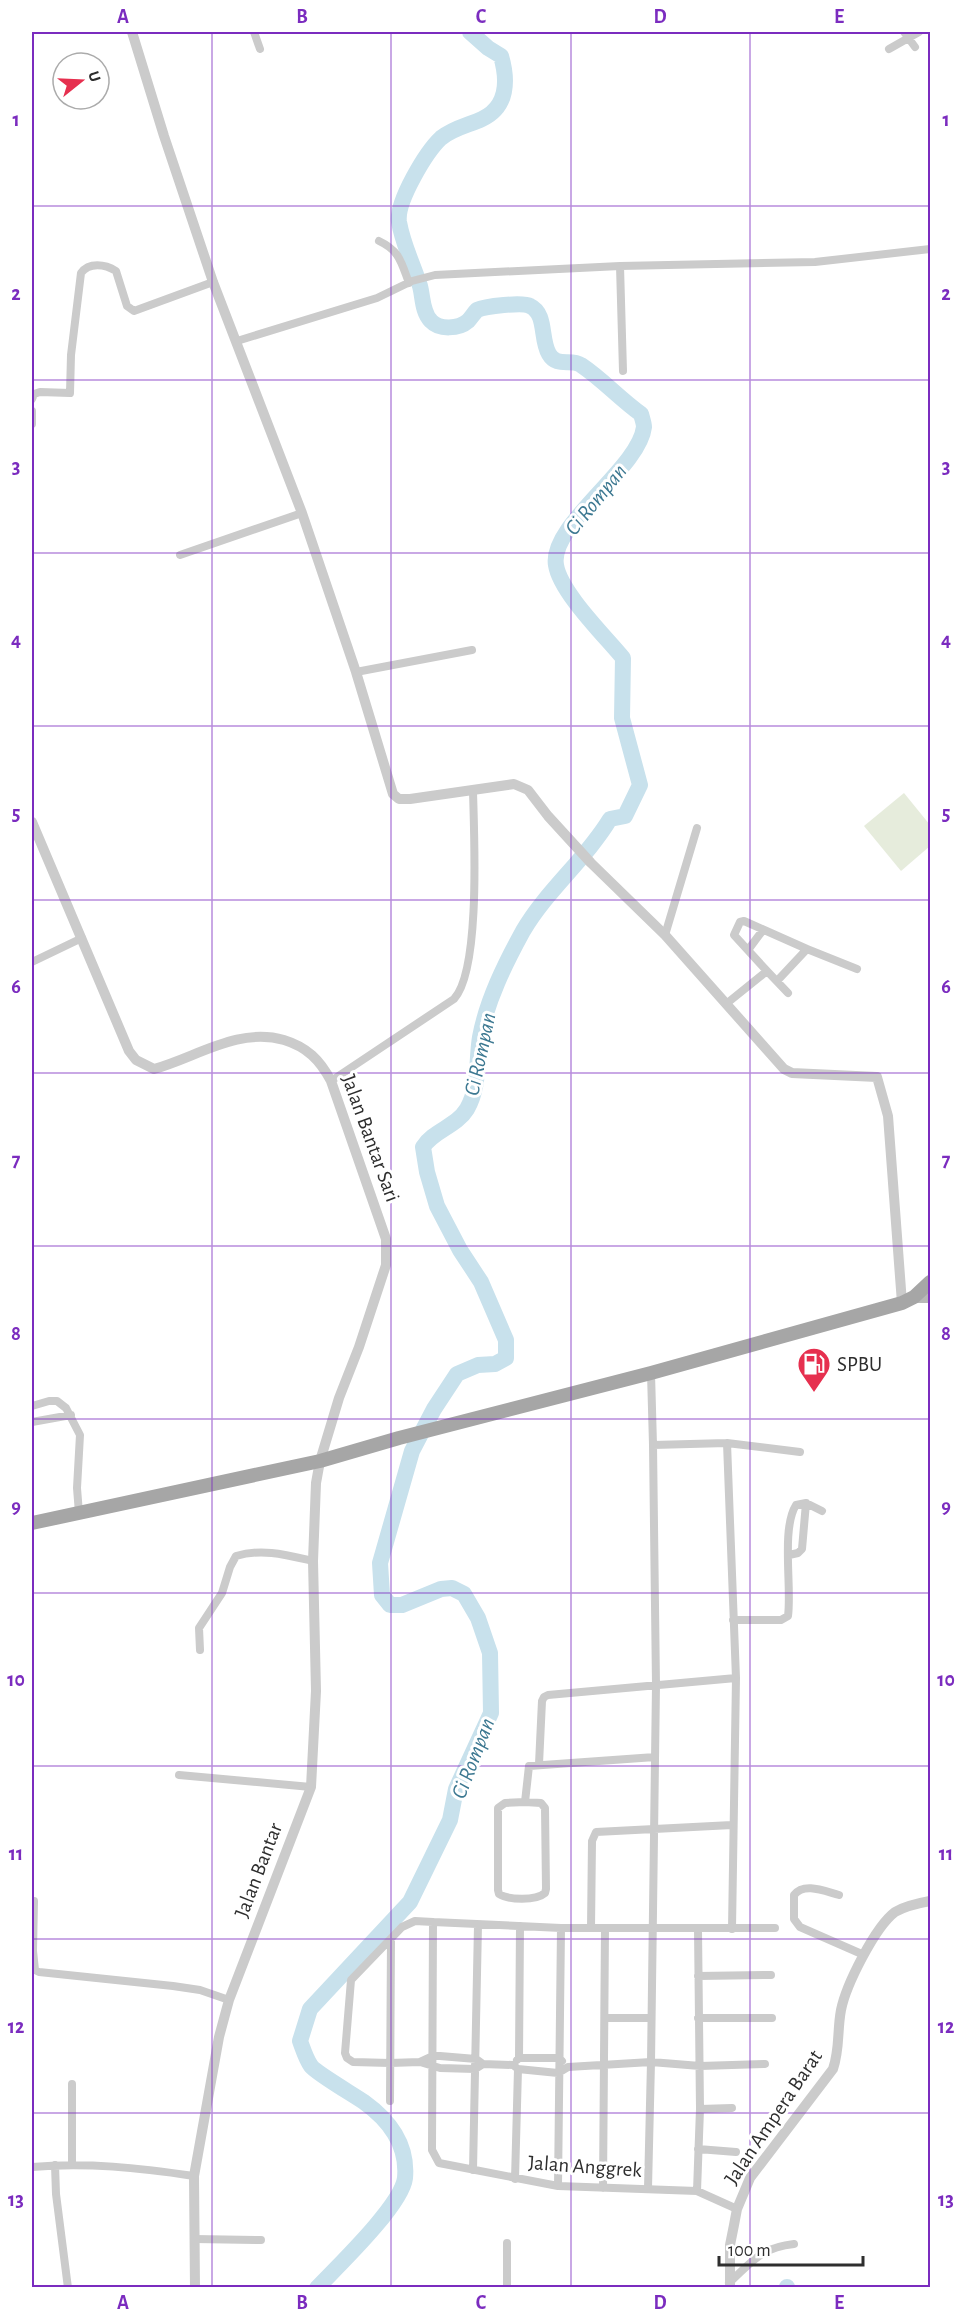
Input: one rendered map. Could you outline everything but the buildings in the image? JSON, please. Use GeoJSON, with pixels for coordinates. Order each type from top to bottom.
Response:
{"type":"FeatureCollection","features":[{"type":"Feature","properties":{"kind":"main road"},"geometry":{"type":"LineString","coordinates":[[908,1300],[930,1282]]}},
{"type":"Feature","properties":{"kind":"main road"},"geometry":{"type":"LineString","coordinates":[[32,1523],[320,1461],[440,1427],[651,1373],[908,1300],[930,1298]]}},
{"type":"Feature","properties":{"kind":"street"},"geometry":{"type":"LineString","coordinates":[[132,32],[213,282],[302,513],[356,672],[393,794],[399,799],[410,799],[514,784],[528,790],[548,816],[591,863],[665,935],[788,1071],[875,1076],[879,1079],[888,1116],[908,1300]]}},
{"type":"Feature","properties":{"kind":"street"},"geometry":{"type":"LineString","coordinates":[[254,32],[260,49]]}},
{"type":"Feature","properties":{"kind":"street"},"geometry":{"type":"LineString","coordinates":[[889,49],[907,34],[919,32]]}},
{"type":"Feature","properties":{"kind":"street"},"geometry":{"type":"LineString","coordinates":[[907,34],[915,47]]}},
{"type":"Feature","properties":{"kind":"street"},"geometry":{"type":"LineString","coordinates":[[379,241],[397,253],[410,282]]}},
{"type":"Feature","properties":{"kind":"street"},"geometry":{"type":"LineString","coordinates":[[237,341],[377,298],[410,282],[435,275],[620,266],[816,262],[930,249]]}},
{"type":"Feature","properties":{"kind":"street"},"geometry":{"type":"LineString","coordinates":[[32,399],[34,394],[40,392],[70,393],[74,327],[81,273],[84,268],[100,265],[116,271],[126,306],[134,311],[213,282]]}},
{"type":"Feature","properties":{"kind":"street"},"geometry":{"type":"LineString","coordinates":[[620,266],[623,371]]}},
{"type":"Feature","properties":{"kind":"street"},"geometry":{"type":"LineString","coordinates":[[32,411],[32,424]]}},
{"type":"Feature","properties":{"kind":"street"},"geometry":{"type":"LineString","coordinates":[[180,555],[302,513]]}},
{"type":"Feature","properties":{"kind":"street"},"geometry":{"type":"LineString","coordinates":[[356,672],[472,650]]}},
{"type":"Feature","properties":{"kind":"street"},"geometry":{"type":"LineString","coordinates":[[331,1081],[454,999],[460,991],[467,966],[473,921],[475,876],[473,791]]}},
{"type":"Feature","properties":{"kind":"street","name":"Jalan Bantar Sari"},"geometry":{"type":"LineString","coordinates":[[32,822],[129,1051],[136,1060],[145,1066],[154,1068],[172,1064],[241,1038],[268,1036],[294,1043],[311,1052],[324,1067],[331,1081],[381,1223],[387,1254],[383,1275],[339,1398],[320,1461]]}},
{"type":"Feature","properties":{"kind":"street"},"geometry":{"type":"LineString","coordinates":[[665,935],[697,828]]}},
{"type":"Feature","properties":{"kind":"street"},"geometry":{"type":"LineString","coordinates":[[788,993],[734,935],[740,922],[744,921],[857,969]]}},
{"type":"Feature","properties":{"kind":"street"},"geometry":{"type":"LineString","coordinates":[[748,950],[763,930]]}},
{"type":"Feature","properties":{"kind":"street"},"geometry":{"type":"LineString","coordinates":[[32,962],[82,938]]}},
{"type":"Feature","properties":{"kind":"street"},"geometry":{"type":"LineString","coordinates":[[777,981],[807,949]]}},
{"type":"Feature","properties":{"kind":"street"},"geometry":{"type":"LineString","coordinates":[[726,1004],[767,971]]}},
{"type":"Feature","properties":{"kind":"street"},"geometry":{"type":"LineString","coordinates":[[648,2188],[656,1685],[651,1373]]}},
{"type":"Feature","properties":{"kind":"street"},"geometry":{"type":"LineString","coordinates":[[32,1406],[57,1401],[71,1415],[81,1440],[77,1488],[79,1513]]}},
{"type":"Feature","properties":{"kind":"street"},"geometry":{"type":"LineString","coordinates":[[32,1422],[71,1415]]}},
{"type":"Feature","properties":{"kind":"street"},"geometry":{"type":"LineString","coordinates":[[652,1445],[727,1443],[800,1452]]}},
{"type":"Feature","properties":{"kind":"street"},"geometry":{"type":"LineString","coordinates":[[727,1443],[736,1678],[732,1929]]}},
{"type":"Feature","properties":{"kind":"street","name":"Jalan Bantar"},"geometry":{"type":"LineString","coordinates":[[195,2288],[194,2176],[219,2037],[229,2000],[310,1787],[316,1691],[313,1561],[316,1483],[320,1461]]}},
{"type":"Feature","properties":{"kind":"street"},"geometry":{"type":"LineString","coordinates":[[733,1620],[781,1620],[788,1616],[789,1525],[793,1510],[796,1505],[806,1503],[822,1511]]}},
{"type":"Feature","properties":{"kind":"street"},"geometry":{"type":"LineString","coordinates":[[789,1555],[798,1553],[802,1549],[806,1503]]}},
{"type":"Feature","properties":{"kind":"street"},"geometry":{"type":"LineString","coordinates":[[200,1650],[199,1628],[222,1593],[236,1556],[254,1551],[313,1561]]}},
{"type":"Feature","properties":{"kind":"street"},"geometry":{"type":"LineString","coordinates":[[539,1764],[544,1698],[560,1694],[736,1678]]}},
{"type":"Feature","properties":{"kind":"street"},"geometry":{"type":"LineString","coordinates":[[525,1802],[529,1767],[539,1764],[655,1757]]}},
{"type":"Feature","properties":{"kind":"street"},"geometry":{"type":"LineString","coordinates":[[179,1775],[310,1787]]}},
{"type":"Feature","properties":{"kind":"street"},"geometry":{"type":"LineString","coordinates":[[525,1802],[541,1803],[545,1808],[546,1889],[539,1898],[504,1897],[499,1894],[498,1890],[498,1808],[505,1803],[525,1802]]}},
{"type":"Feature","properties":{"kind":"street"},"geometry":{"type":"LineString","coordinates":[[591,1928],[592,1841],[596,1832],[732,1825]]}},
{"type":"Feature","properties":{"kind":"street"},"geometry":{"type":"LineString","coordinates":[[839,1895],[812,1888],[801,1889],[794,1895],[794,1919],[800,1927],[864,1954]]}},
{"type":"Feature","properties":{"kind":"street","name":"Jalan Ampera Barat"},"geometry":{"type":"LineString","coordinates":[[730,2285],[730,2244],[737,2209],[750,2178],[833,2070],[839,2053],[841,2010],[848,1988],[864,1954],[887,1919],[897,1911],[930,1900]]}},
{"type":"Feature","properties":{"kind":"street"},"geometry":{"type":"LineString","coordinates":[[33,1901],[35,1970],[200,1990],[229,2000]]}},
{"type":"Feature","properties":{"kind":"street"},"geometry":{"type":"LineString","coordinates":[[765,2064],[700,2066],[651,2062],[568,2067],[558,2073],[517,2064],[433,2056],[420,2062],[350,2061],[345,2053],[351,1980],[408,1923],[433,1922],[561,1928],[774,1928]]}},
{"type":"Feature","properties":{"kind":"street"},"geometry":{"type":"LineString","coordinates":[[433,1922],[433,2067]]}},
{"type":"Feature","properties":{"kind":"street"},"geometry":{"type":"LineString","coordinates":[[473,2170],[474,2069],[479,2061],[478,1925]]}},
{"type":"Feature","properties":{"kind":"street"},"geometry":{"type":"LineString","coordinates":[[515,2179],[520,1926]]}},
{"type":"Feature","properties":{"kind":"street"},"geometry":{"type":"LineString","coordinates":[[558,2186],[561,1928]]}},
{"type":"Feature","properties":{"kind":"street"},"geometry":{"type":"LineString","coordinates":[[603,2188],[606,2065],[605,1928]]}},
{"type":"Feature","properties":{"kind":"street"},"geometry":{"type":"LineString","coordinates":[[697,2192],[700,2109],[698,1929]]}},
{"type":"Feature","properties":{"kind":"street"},"geometry":{"type":"LineString","coordinates":[[390,2101],[391,1939]]}},
{"type":"Feature","properties":{"kind":"street"},"geometry":{"type":"LineString","coordinates":[[698,1976],[771,1975]]}},
{"type":"Feature","properties":{"kind":"street"},"geometry":{"type":"LineString","coordinates":[[605,2018],[651,2019]]}},
{"type":"Feature","properties":{"kind":"street"},"geometry":{"type":"LineString","coordinates":[[698,2018],[771,2018]]}},
{"type":"Feature","properties":{"kind":"street"},"geometry":{"type":"LineString","coordinates":[[517,2064],[559,2058]]}},
{"type":"Feature","properties":{"kind":"street"},"geometry":{"type":"LineString","coordinates":[[559,2058],[568,2067]]}},
{"type":"Feature","properties":{"kind":"street"},"geometry":{"type":"LineString","coordinates":[[420,2062],[433,2067],[474,2069]]}},
{"type":"Feature","properties":{"kind":"street","name":"Jalan Anggrek"},"geometry":{"type":"LineString","coordinates":[[433,2067],[433,2154],[439,2163],[558,2186],[648,2188],[697,2192],[737,2209]]}},
{"type":"Feature","properties":{"kind":"street"},"geometry":{"type":"LineString","coordinates":[[72,2084],[72,2164]]}},
{"type":"Feature","properties":{"kind":"street"},"geometry":{"type":"LineString","coordinates":[[700,2109],[732,2108]]}},
{"type":"Feature","properties":{"kind":"street"},"geometry":{"type":"LineString","coordinates":[[698,2149],[736,2152]]}},
{"type":"Feature","properties":{"kind":"street"},"geometry":{"type":"LineString","coordinates":[[32,2167],[72,2164],[194,2176]]}},
{"type":"Feature","properties":{"kind":"street"},"geometry":{"type":"LineString","coordinates":[[55,2165],[56,2194],[68,2288]]}},
{"type":"Feature","properties":{"kind":"street"},"geometry":{"type":"LineString","coordinates":[[194,2239],[261,2240]]}},
{"type":"Feature","properties":{"kind":"street"},"geometry":{"type":"LineString","coordinates":[[507,2243],[507,2288]]}},
{"type":"Feature","properties":{"kind":"street"},"geometry":{"type":"LineString","coordinates":[[730,2285],[761,2253],[777,2246],[794,2244]]}},
{"type":"Feature","properties":{"kind":"green space"},"geometry":{"type":"Polygon","coordinates":[[[904,793],[930,825],[930,846],[901,871],[864,826],[904,793]]]}},
{"type":"Feature","properties":{"kind":"waterway","name":"Ci Rompan"},"geometry":{"type":"LineString","coordinates":[[317,2288],[393,2204],[405,2178],[405,2166],[400,2144],[389,2125],[364,2102],[314,2069],[300,2041],[310,2009],[410,1902],[450,1820],[456,1789],[491,1713],[490,1653],[478,1618],[464,1594],[452,1588],[441,1589],[402,1605],[390,1605],[382,1595],[380,1563],[412,1451],[434,1409],[457,1374],[478,1365],[495,1364],[506,1358],[506,1340],[481,1282],[460,1250],[437,1206],[427,1172],[423,1147],[467,1109],[476,1082],[480,1037],[487,1009],[503,969],[523,931],[532,916],[590,848],[610,819],[625,816],[640,785],[622,718],[623,658],[574,600],[559,576],[556,565],[558,549],[566,532],[627,461],[638,443],[644,427],[641,414],[581,365],[573,362],[560,362],[552,358],[546,348],[539,315],[530,306],[512,304],[477,310],[468,321],[460,326],[444,327],[431,321],[423,304],[420,286],[399,222],[399,213],[407,190],[420,165],[435,145],[451,132],[491,114],[504,92],[505,74],[501,56],[470,32]]}},
{"type":"Feature","properties":{"kind":"place","name":"SPBU"},"geometry":{"type":"Point","coordinates":[814,1393]}}]}
